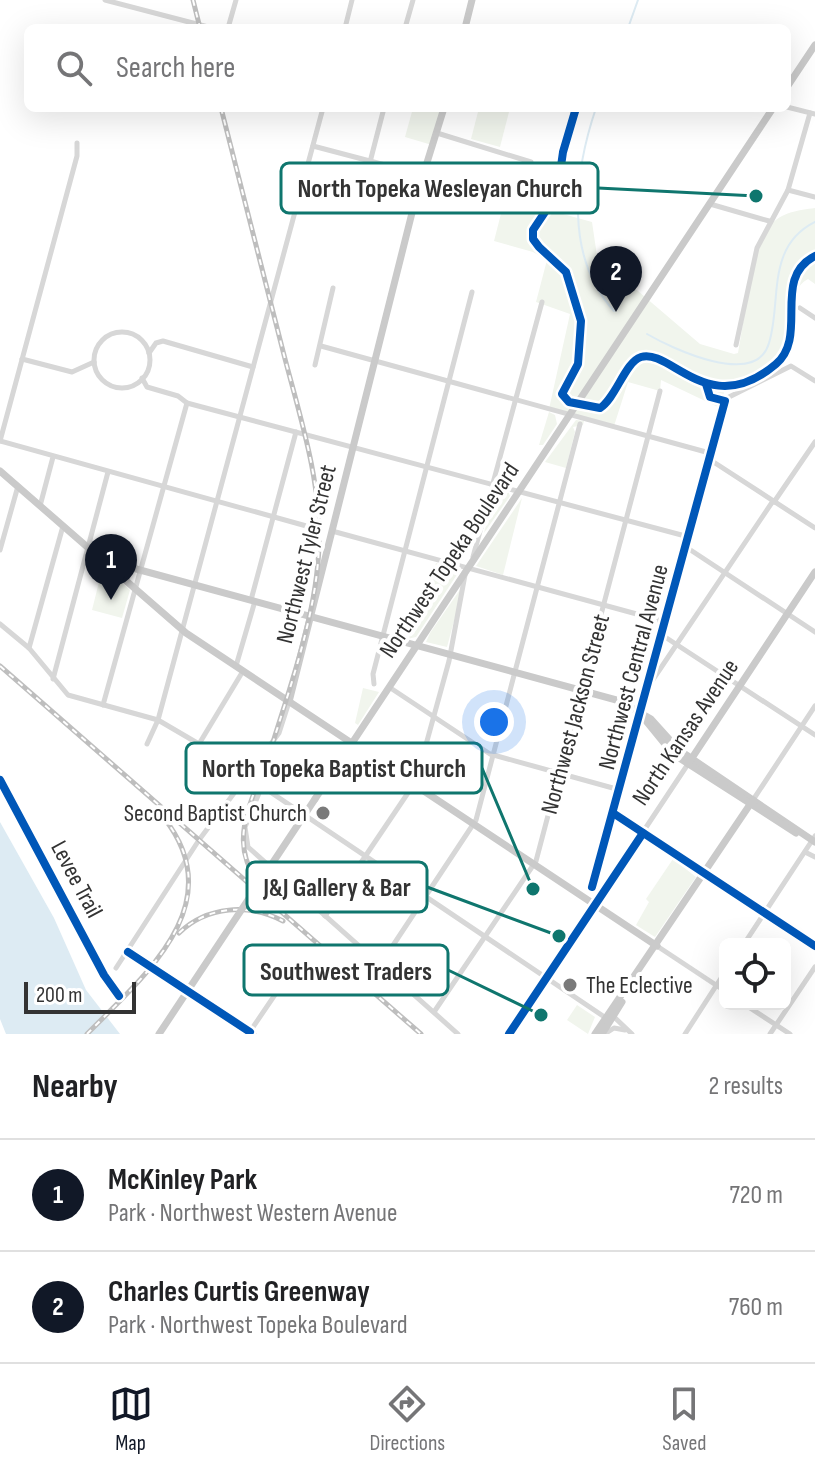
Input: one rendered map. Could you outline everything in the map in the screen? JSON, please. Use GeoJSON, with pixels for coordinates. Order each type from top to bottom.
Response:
{"type":"FeatureCollection","features":[{"type":"Feature","properties":{"kind":"main road"},"geometry":{"type":"LineString","coordinates":[[466,24],[472,0]]}},
{"type":"Feature","properties":{"kind":"main road"},"geometry":{"type":"LineString","coordinates":[[791,81],[815,45]]}},
{"type":"Feature","properties":{"kind":"main road","name":"Northwest Tyler Street"},"geometry":{"type":"LineString","coordinates":[[289,702],[375,362],[443,112]]}},
{"type":"Feature","properties":{"kind":"main road","name":"Northwest Topeka Boulevard"},"geometry":{"type":"LineString","coordinates":[[159,1034],[770,112]]}},
{"type":"Feature","properties":{"kind":"main road"},"geometry":{"type":"LineString","coordinates":[[0,471],[182,630],[657,946]]}},
{"type":"Feature","properties":{"kind":"main road"},"geometry":{"type":"LineString","coordinates":[[103,561],[620,701],[641,713],[690,762],[740,805],[728,838]]}},
{"type":"Feature","properties":{"kind":"main road","name":"North Kansas Avenue"},"geometry":{"type":"LineString","coordinates":[[690,762],[815,572]]}},
{"type":"Feature","properties":{"kind":"main road"},"geometry":{"type":"LineString","coordinates":[[690,762],[751,802]]}},
{"type":"Feature","properties":{"kind":"main road"},"geometry":{"type":"LineString","coordinates":[[719,785],[814,839]]}},
{"type":"Feature","properties":{"kind":"main road"},"geometry":{"type":"LineString","coordinates":[[595,1034],[610,1017],[751,802]]}},
{"type":"Feature","properties":{"kind":"main road"},"geometry":{"type":"LineString","coordinates":[[603,1034],[610,1017]]}},
{"type":"Feature","properties":{"kind":"street"},"geometry":{"type":"LineString","coordinates":[[105,0],[198,24]]}},
{"type":"Feature","properties":{"kind":"street"},"geometry":{"type":"LineString","coordinates":[[229,24],[236,0]]}},
{"type":"Feature","properties":{"kind":"street"},"geometry":{"type":"LineString","coordinates":[[346,24],[352,0]]}},
{"type":"Feature","properties":{"kind":"street"},"geometry":{"type":"LineString","coordinates":[[406,24],[413,0]]}},
{"type":"Feature","properties":{"kind":"street"},"geometry":{"type":"LineString","coordinates":[[736,345],[755,257],[769,221],[788,190],[812,113],[791,108]]}},
{"type":"Feature","properties":{"kind":"street"},"geometry":{"type":"LineString","coordinates":[[147,744],[158,720],[322,112]]}},
{"type":"Feature","properties":{"kind":"street"},"geometry":{"type":"LineString","coordinates":[[370,162],[383,112]]}},
{"type":"Feature","properties":{"kind":"street"},"geometry":{"type":"LineString","coordinates":[[437,133],[531,162]]}},
{"type":"Feature","properties":{"kind":"street"},"geometry":{"type":"LineString","coordinates":[[77,143],[77,156],[0,442],[310,527]]}},
{"type":"Feature","properties":{"kind":"street"},"geometry":{"type":"LineString","coordinates":[[313,146],[424,175]]}},
{"type":"Feature","properties":{"kind":"street"},"geometry":{"type":"LineString","coordinates":[[788,190],[815,197]]}},
{"type":"Feature","properties":{"kind":"street"},"geometry":{"type":"LineString","coordinates":[[710,204],[769,221]]}},
{"type":"Feature","properties":{"kind":"street"},"geometry":{"type":"LineString","coordinates":[[315,365],[333,288]]}},
{"type":"Feature","properties":{"kind":"street"},"geometry":{"type":"LineString","coordinates":[[374,684],[373,674],[382,635],[472,292]]}},
{"type":"Feature","properties":{"kind":"street"},"geometry":{"type":"LineString","coordinates":[[325,916],[414,785],[434,717],[468,568],[542,302]]}},
{"type":"Feature","properties":{"kind":"street"},"geometry":{"type":"LineString","coordinates":[[800,308],[815,318]]}},
{"type":"Feature","properties":{"kind":"street"},"geometry":{"type":"LineString","coordinates":[[115,332],[138,337],[149,353],[149,365],[142,378],[128,387],[112,386],[100,376],[94,362],[99,343],[115,332]]}},
{"type":"Feature","properties":{"kind":"street"},"geometry":{"type":"LineString","coordinates":[[149,353],[156,343],[163,341],[253,367]]}},
{"type":"Feature","properties":{"kind":"street"},"geometry":{"type":"LineString","coordinates":[[321,346],[706,452],[815,528]]}},
{"type":"Feature","properties":{"kind":"street"},"geometry":{"type":"LineString","coordinates":[[22,359],[72,372],[94,362]]}},
{"type":"Feature","properties":{"kind":"street","name":"Northwest Central Avenue"},"geometry":{"type":"LineString","coordinates":[[592,887],[729,394],[791,366],[815,381]]}},
{"type":"Feature","properties":{"kind":"street"},"geometry":{"type":"LineString","coordinates":[[142,378],[147,387],[178,396],[187,403],[689,537]]}},
{"type":"Feature","properties":{"kind":"street","name":"Northwest Jackson Street"},"geometry":{"type":"LineString","coordinates":[[434,1012],[533,864],[660,391]]}},
{"type":"Feature","properties":{"kind":"street"},"geometry":{"type":"LineString","coordinates":[[103,705],[187,403]]}},
{"type":"Feature","properties":{"kind":"street"},"geometry":{"type":"LineString","coordinates":[[380,965],[474,825],[580,424]]}},
{"type":"Feature","properties":{"kind":"street"},"geometry":{"type":"LineString","coordinates":[[199,744],[240,669],[253,600],[296,432]]}},
{"type":"Feature","properties":{"kind":"street"},"geometry":{"type":"LineString","coordinates":[[647,689],[815,442]]}},
{"type":"Feature","properties":{"kind":"street"},"geometry":{"type":"LineString","coordinates":[[40,506],[53,457]]}},
{"type":"Feature","properties":{"kind":"street"},"geometry":{"type":"LineString","coordinates":[[53,680],[108,472]]}},
{"type":"Feature","properties":{"kind":"street"},"geometry":{"type":"LineString","coordinates":[[0,546],[18,486]]}},
{"type":"Feature","properties":{"kind":"street"},"geometry":{"type":"LineString","coordinates":[[29,648],[63,526]]}},
{"type":"Feature","properties":{"kind":"street"},"geometry":{"type":"LineString","coordinates":[[332,531],[666,622]]}},
{"type":"Feature","properties":{"kind":"street"},"geometry":{"type":"LineString","coordinates":[[686,547],[815,632]]}},
{"type":"Feature","properties":{"kind":"street"},"geometry":{"type":"LineString","coordinates":[[0,624],[29,648],[68,695],[158,720],[199,744],[632,1034]]}},
{"type":"Feature","properties":{"kind":"street"},"geometry":{"type":"LineString","coordinates":[[662,635],[815,735]]}},
{"type":"Feature","properties":{"kind":"street"},"geometry":{"type":"LineString","coordinates":[[389,687],[494,756],[620,790]]}},
{"type":"Feature","properties":{"kind":"street","name":"Northwest Tyler Street"},"geometry":{"type":"LineString","coordinates":[[116,968],[199,840],[279,733],[289,702]]}},
{"type":"Feature","properties":{"kind":"street"},"geometry":{"type":"LineString","coordinates":[[751,802],[815,706]]}},
{"type":"Feature","properties":{"kind":"street","name":"North Kansas Avenue"},"geometry":{"type":"LineString","coordinates":[[509,1034],[690,762]]}},
{"type":"Feature","properties":{"kind":"street"},"geometry":{"type":"LineString","coordinates":[[262,786],[245,827],[245,843],[261,861],[458,1034]]}},
{"type":"Feature","properties":{"kind":"street"},"geometry":{"type":"LineString","coordinates":[[613,813],[815,946]]}},
{"type":"Feature","properties":{"kind":"street"},"geometry":{"type":"LineString","coordinates":[[748,938],[814,839]]}},
{"type":"Feature","properties":{"kind":"street"},"geometry":{"type":"LineString","coordinates":[[805,852],[815,857]]}},
{"type":"Feature","properties":{"kind":"street"},"geometry":{"type":"LineString","coordinates":[[657,946],[717,985]]}},
{"type":"Feature","properties":{"kind":"street"},"geometry":{"type":"LineString","coordinates":[[128,952],[251,1033],[287,977]]}},
{"type":"Feature","properties":{"kind":"street"},"geometry":{"type":"LineString","coordinates":[[770,1034],[815,967]]}},
{"type":"Feature","properties":{"kind":"street"},"geometry":{"type":"LineString","coordinates":[[685,1034],[719,982]]}},
{"type":"Feature","properties":{"kind":"street"},"geometry":{"type":"LineString","coordinates":[[753,1010],[790,1034]]}},
{"type":"Feature","properties":{"kind":"street"},"geometry":{"type":"LineString","coordinates":[[603,1034],[614,1028],[625,1030]]}},
{"type":"Feature","properties":{"kind":"shaded area"},"geometry":{"type":"Polygon","coordinates":[[[412,112],[441,112],[432,145],[405,137],[412,112]]]}},
{"type":"Feature","properties":{"kind":"shaded area"},"geometry":{"type":"Polygon","coordinates":[[[478,112],[509,112],[500,147],[471,139],[478,112]]]}},
{"type":"Feature","properties":{"kind":"shaded area"},"geometry":{"type":"Polygon","coordinates":[[[505,198],[592,222],[597,256],[700,344],[734,354],[738,353],[758,251],[770,226],[785,215],[815,208],[815,284],[808,279],[795,295],[792,350],[775,369],[724,392],[720,408],[661,380],[660,391],[628,382],[614,426],[549,409],[570,314],[536,302],[547,260],[533,252],[494,241],[505,198]]]}},
{"type":"Feature","properties":{"kind":"shaded area"},"geometry":{"type":"Polygon","coordinates":[[[549,412],[555,415],[557,424],[543,445],[539,445],[549,412]]]}},
{"type":"Feature","properties":{"kind":"shaded area"},"geometry":{"type":"Polygon","coordinates":[[[576,420],[584,421],[583,425],[573,427],[575,432],[566,468],[545,462],[576,420]]]}},
{"type":"Feature","properties":{"kind":"shaded area"},"geometry":{"type":"Polygon","coordinates":[[[496,487],[508,491],[510,496],[484,533],[496,487]]]}},
{"type":"Feature","properties":{"kind":"shaded area"},"geometry":{"type":"Polygon","coordinates":[[[522,498],[503,575],[476,566],[522,498]]]}},
{"type":"Feature","properties":{"kind":"shaded area"},"geometry":{"type":"Polygon","coordinates":[[[436,563],[454,568],[458,573],[416,637],[407,639],[420,620],[436,563]]]}},
{"type":"Feature","properties":{"kind":"shaded area"},"geometry":{"type":"Polygon","coordinates":[[[103,566],[130,590],[122,618],[92,610],[103,566]]]}},
{"type":"Feature","properties":{"kind":"shaded area"},"geometry":{"type":"Polygon","coordinates":[[[464,584],[447,647],[426,642],[430,633],[464,584]]]}},
{"type":"Feature","properties":{"kind":"shaded area"},"geometry":{"type":"Polygon","coordinates":[[[363,688],[379,692],[358,725],[355,723],[363,688]]]}},
{"type":"Feature","properties":{"kind":"shaded area"},"geometry":{"type":"Polygon","coordinates":[[[0,822],[54,918],[86,990],[120,1034],[6,1034],[0,1019],[0,822]]]}},
{"type":"Feature","properties":{"kind":"shaded area"},"geometry":{"type":"Polygon","coordinates":[[[673,859],[696,877],[655,937],[636,925],[649,902],[646,899],[673,859]]]}},
{"type":"Feature","properties":{"kind":"shaded area"},"geometry":{"type":"Polygon","coordinates":[[[577,1005],[595,1017],[588,1034],[567,1020],[577,1005]]]}},
{"type":"Feature","properties":{"kind":"waterway"},"geometry":{"type":"LineString","coordinates":[[629,24],[638,0]]}},
{"type":"Feature","properties":{"kind":"waterway"},"geometry":{"type":"LineString","coordinates":[[595,112],[582,160],[578,214],[587,266],[598,289],[614,311]]}},
{"type":"Feature","properties":{"kind":"waterway"},"geometry":{"type":"LineString","coordinates":[[647,334],[674,348],[712,361],[748,363],[761,356],[769,343],[773,327],[782,260],[799,233],[815,222]]}},
{"type":"Feature","properties":{"kind":"railway"},"geometry":{"type":"LineString","coordinates":[[193,0],[199,24]]}},
{"type":"Feature","properties":{"kind":"railway"},"geometry":{"type":"LineString","coordinates":[[222,112],[308,449],[319,521],[314,594],[303,644],[245,825],[243,844],[247,863],[258,883],[276,904]]}},
{"type":"Feature","properties":{"kind":"railway"},"geometry":{"type":"LineString","coordinates":[[0,666],[421,1034]]}},
{"type":"Feature","properties":{"kind":"railway"},"geometry":{"type":"LineString","coordinates":[[87,1034],[154,963],[185,909],[189,880],[183,850],[164,818]]}},
{"type":"Feature","properties":{"kind":"railway"},"geometry":{"type":"LineString","coordinates":[[179,933],[202,917],[229,910],[256,911],[283,921]]}},
{"type":"Feature","properties":{"kind":"cycle path"},"geometry":{"type":"LineString","coordinates":[[575,112],[563,152],[557,194],[533,230],[533,239],[539,247],[566,272],[581,321],[578,364],[562,394],[569,402],[600,408],[611,397],[630,366],[641,357],[653,357],[712,384],[731,386],[752,380],[776,364],[785,352],[790,338],[795,278],[802,266],[815,256]]}},
{"type":"Feature","properties":{"kind":"cycle path"},"geometry":{"type":"LineString","coordinates":[[592,887],[725,401],[710,397],[706,384]]}},
{"type":"Feature","properties":{"kind":"cycle path","name":"Levee Trail"},"geometry":{"type":"LineString","coordinates":[[0,780],[104,975],[119,996]]}},
{"type":"Feature","properties":{"kind":"cycle path"},"geometry":{"type":"LineString","coordinates":[[613,813],[815,946]]}},
{"type":"Feature","properties":{"kind":"cycle path"},"geometry":{"type":"LineString","coordinates":[[509,1034],[643,833]]}},
{"type":"Feature","properties":{"kind":"cycle path"},"geometry":{"type":"LineString","coordinates":[[128,952],[250,1032]]}},
{"type":"Feature","properties":{"kind":"place","name":"North Topeka Wesleyan Church"},"geometry":{"type":"Point","coordinates":[756,196]}},
{"type":"Feature","properties":{"kind":"place","name":"Charles Curtis Greenway"},"geometry":{"type":"Point","coordinates":[616,312]}},
{"type":"Feature","properties":{"kind":"place","name":"McKinley Park"},"geometry":{"type":"Point","coordinates":[111,600]}},
{"type":"Feature","properties":{"kind":"place","name":"Second Baptist Church"},"geometry":{"type":"Point","coordinates":[323,813]}},
{"type":"Feature","properties":{"kind":"place","name":"North Topeka Baptist Church"},"geometry":{"type":"Point","coordinates":[533,889]}},
{"type":"Feature","properties":{"kind":"place","name":"J&J Gallery & Bar"},"geometry":{"type":"Point","coordinates":[559,936]}},
{"type":"Feature","properties":{"kind":"place","name":"The Eclective"},"geometry":{"type":"Point","coordinates":[570,985]}},
{"type":"Feature","properties":{"kind":"place","name":"Southwest Traders"},"geometry":{"type":"Point","coordinates":[541,1015]}}]}
